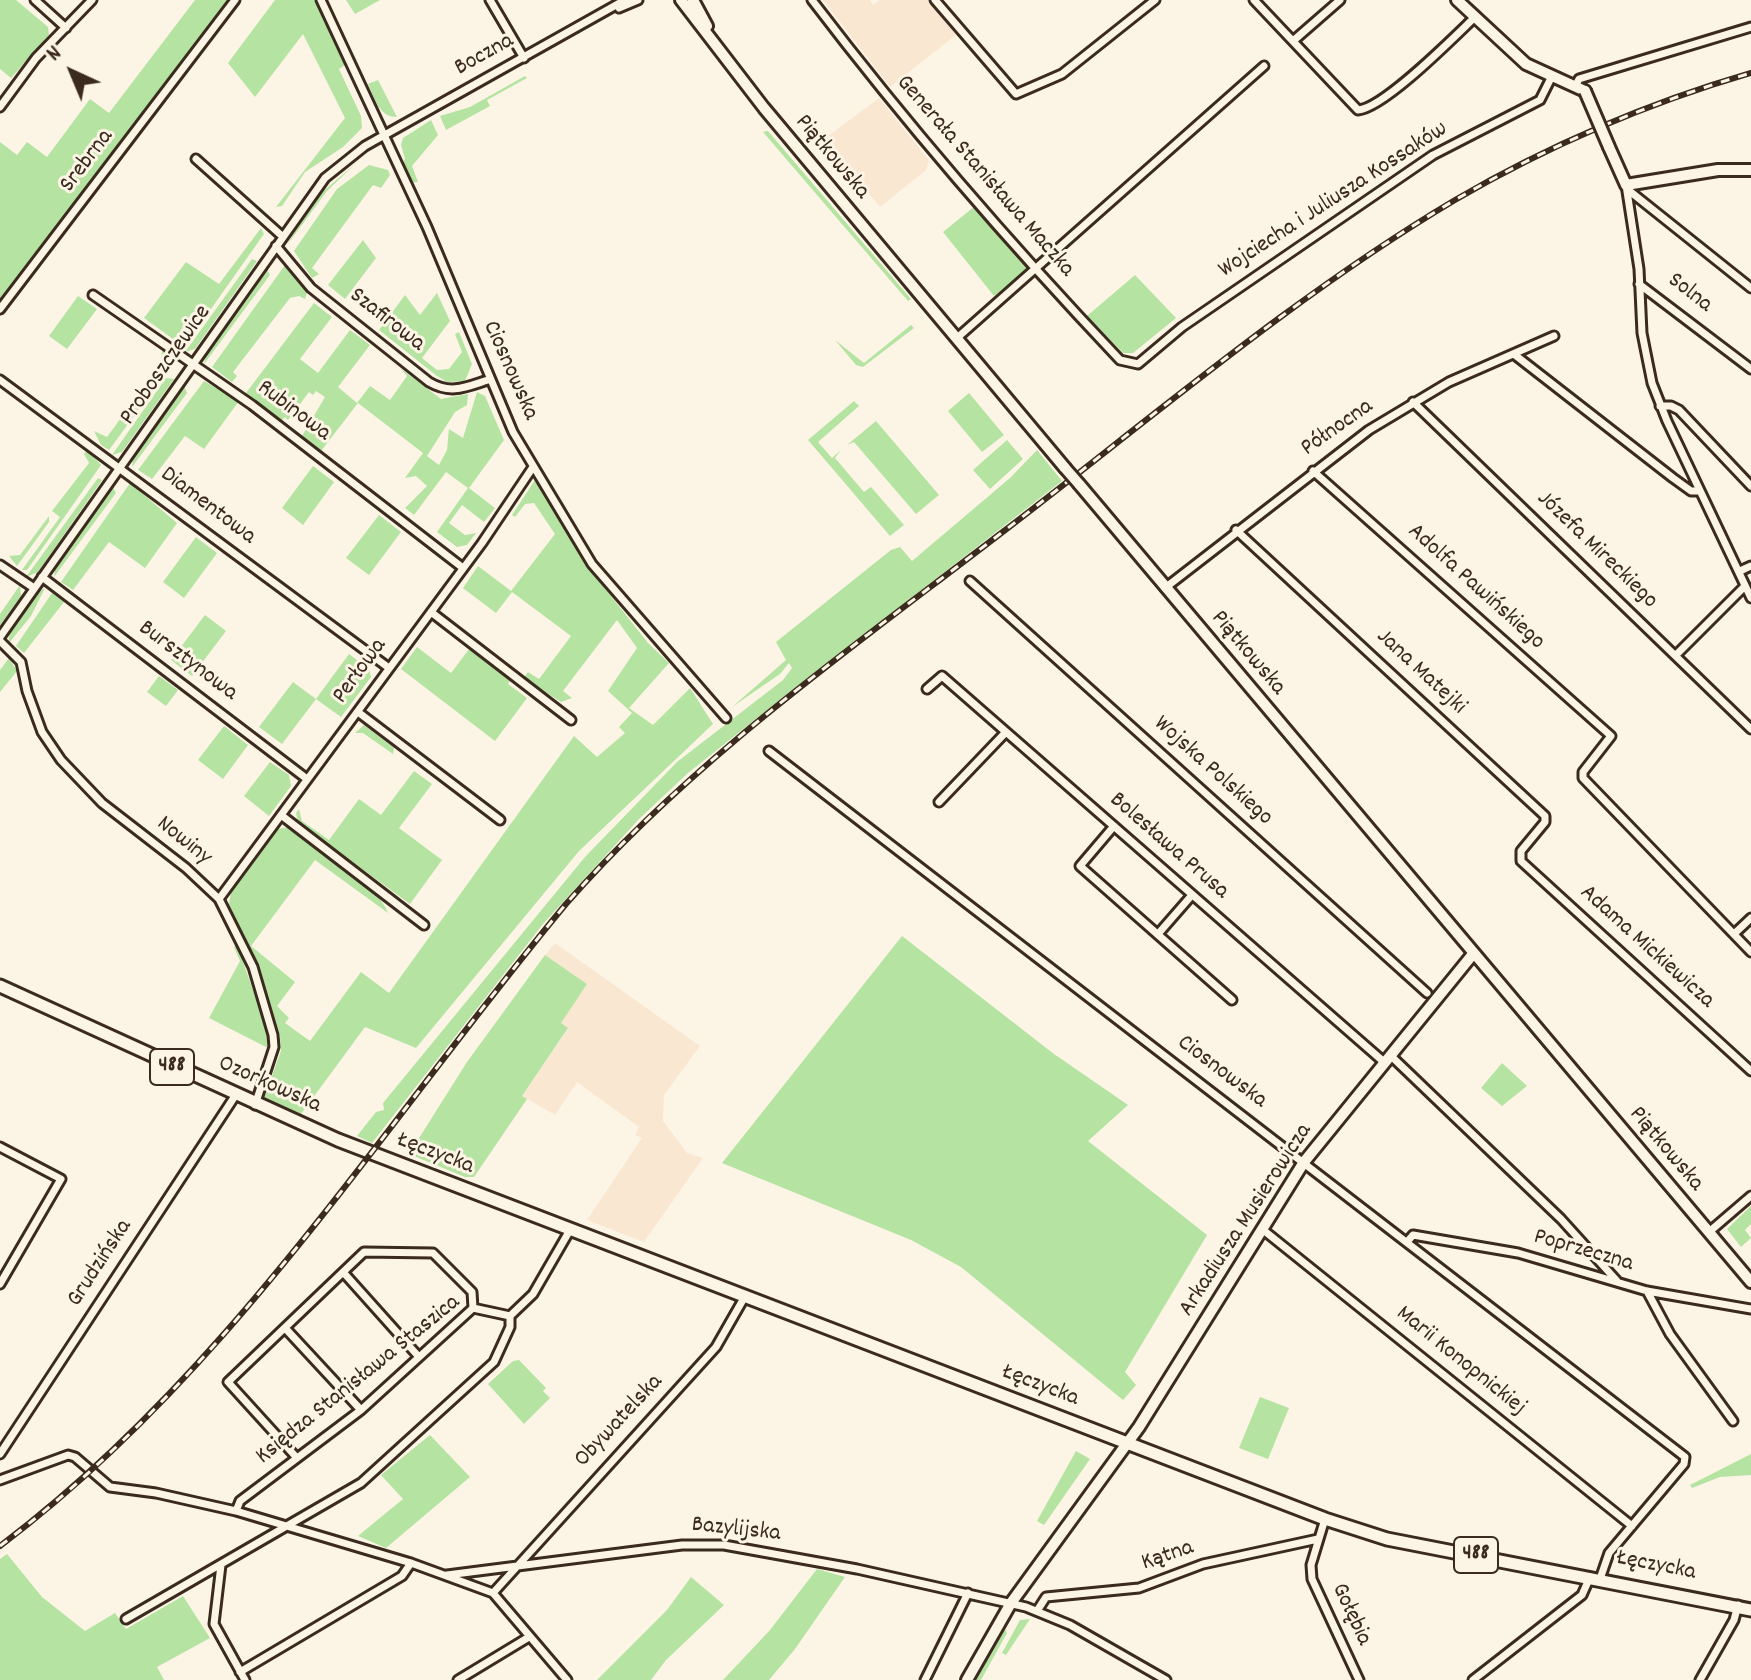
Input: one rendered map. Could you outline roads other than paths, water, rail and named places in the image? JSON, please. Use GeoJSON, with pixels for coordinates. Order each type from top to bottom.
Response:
{"type":"FeatureCollection","features":[{"type":"Feature","properties":{"kind":"main road","name":"Piątkowska"},"geometry":{"type":"LineString","coordinates":[[681,0],[764,108],[1751,1282]]}},
{"type":"Feature","properties":{"kind":"main road","name":"Piątkowska"},"geometry":{"type":"LineString","coordinates":[[693,0],[719,49]]}},
{"type":"Feature","properties":{"kind":"main road"},"geometry":{"type":"LineString","coordinates":[[1457,0],[1526,64],[1551,78],[1580,88],[1626,187],[1718,170],[1751,170]]}},
{"type":"Feature","properties":{"kind":"main road","name":"Arkadiusza Musierowicza"},"geometry":{"type":"LineString","coordinates":[[967,1680],[1011,1603],[1127,1443],[1304,1162],[1473,954]]}},
{"type":"Feature","properties":{"kind":"main road","name":"Ozorkowska"},"geometry":{"type":"LineString","coordinates":[[0,986],[235,1096],[346,1144]]}},
{"type":"Feature","properties":{"kind":"main road","name":"Łęczycka"},"geometry":{"type":"LineString","coordinates":[[346,1144],[1325,1519],[1387,1539],[1751,1607]]}},
{"type":"Feature","properties":{"kind":"street"},"geometry":{"type":"LineString","coordinates":[[35,0],[66,28]]}},
{"type":"Feature","properties":{"kind":"street"},"geometry":{"type":"LineString","coordinates":[[0,107],[36,58],[92,0]]}},
{"type":"Feature","properties":{"kind":"street","name":"Srebrna"},"geometry":{"type":"LineString","coordinates":[[0,309],[235,0]]}},
{"type":"Feature","properties":{"kind":"street","name":"Ciosnowska"},"geometry":{"type":"LineString","coordinates":[[321,0],[427,227],[488,380],[533,467],[592,564],[726,718]]}},
{"type":"Feature","properties":{"kind":"street"},"geometry":{"type":"LineString","coordinates":[[490,0],[524,58]]}},
{"type":"Feature","properties":{"kind":"street","name":"Boczna"},"geometry":{"type":"LineString","coordinates":[[383,136],[625,0]]}},
{"type":"Feature","properties":{"kind":"street","name":"Boczna"},"geometry":{"type":"LineString","coordinates":[[606,13],[638,0]]}},
{"type":"Feature","properties":{"kind":"street","name":"Generała Stanisława Maczka"},"geometry":{"type":"LineString","coordinates":[[812,0],[941,163],[1035,270],[1120,360],[1138,364]]}},
{"type":"Feature","properties":{"kind":"street"},"geometry":{"type":"LineString","coordinates":[[940,2],[1016,94],[1062,74],[1155,0]]}},
{"type":"Feature","properties":{"kind":"street"},"geometry":{"type":"LineString","coordinates":[[1254,0],[1349,104],[1364,109],[1425,64],[1474,18]]}},
{"type":"Feature","properties":{"kind":"street"},"geometry":{"type":"LineString","coordinates":[[1293,41],[1340,0]]}},
{"type":"Feature","properties":{"kind":"street"},"geometry":{"type":"LineString","coordinates":[[1580,88],[1579,79],[1751,27]]}},
{"type":"Feature","properties":{"kind":"street"},"geometry":{"type":"LineString","coordinates":[[957,338],[1264,66]]}},
{"type":"Feature","properties":{"kind":"street","name":"Wojciecha i Juliusza Kossaków"},"geometry":{"type":"LineString","coordinates":[[1138,364],[1182,327],[1433,155],[1540,100],[1551,78]]}},
{"type":"Feature","properties":{"kind":"street","name":"Proboszczewice"},"geometry":{"type":"LineString","coordinates":[[0,639],[325,178],[354,153],[383,136]]}},
{"type":"Feature","properties":{"kind":"street"},"geometry":{"type":"LineString","coordinates":[[196,159],[282,236]]}},
{"type":"Feature","properties":{"kind":"street"},"geometry":{"type":"LineString","coordinates":[[1626,187],[1642,333],[1660,406],[1751,598]]}},
{"type":"Feature","properties":{"kind":"street"},"geometry":{"type":"LineString","coordinates":[[1626,187],[1751,288]]}},
{"type":"Feature","properties":{"kind":"street","name":"Szafirowa"},"geometry":{"type":"LineString","coordinates":[[276,246],[311,288],[429,382],[441,389],[455,390],[488,380]]}},
{"type":"Feature","properties":{"kind":"street","name":"Solna"},"geometry":{"type":"LineString","coordinates":[[1639,284],[1751,369]]}},
{"type":"Feature","properties":{"kind":"street","name":"Rubinowa"},"geometry":{"type":"LineString","coordinates":[[93,295],[193,364],[463,568]]}},
{"type":"Feature","properties":{"kind":"street","name":"Północna"},"geometry":{"type":"LineString","coordinates":[[1165,588],[1313,471],[1413,402],[1554,336]]}},
{"type":"Feature","properties":{"kind":"street"},"geometry":{"type":"LineString","coordinates":[[1515,355],[1680,484],[1691,491],[1699,491]]}},
{"type":"Feature","properties":{"kind":"street","name":"Diamentowa"},"geometry":{"type":"LineString","coordinates":[[0,380],[389,668]]}},
{"type":"Feature","properties":{"kind":"street","name":"Józefa Mireckiego"},"geometry":{"type":"LineString","coordinates":[[1413,402],[1751,729]]}},
{"type":"Feature","properties":{"kind":"street"},"geometry":{"type":"LineString","coordinates":[[1660,406],[1679,410],[1751,486]]}},
{"type":"Feature","properties":{"kind":"street","name":"Perłowa"},"geometry":{"type":"LineString","coordinates":[[219,899],[520,490],[533,467]]}},
{"type":"Feature","properties":{"kind":"street","name":"Adolfa Pawińskiego"},"geometry":{"type":"LineString","coordinates":[[1313,471],[1611,736],[1583,772],[1583,778],[1734,934]]}},
{"type":"Feature","properties":{"kind":"street","name":"Jana Matejki"},"geometry":{"type":"LineString","coordinates":[[1236,530],[1545,816],[1545,822],[1521,851]]}},
{"type":"Feature","properties":{"kind":"street"},"geometry":{"type":"LineString","coordinates":[[0,565],[34,588]]}},
{"type":"Feature","properties":{"kind":"street"},"geometry":{"type":"LineString","coordinates":[[1740,571],[1751,566]]}},
{"type":"Feature","properties":{"kind":"street","name":"Bursztynowa"},"geometry":{"type":"LineString","coordinates":[[42,577],[307,779]]}},
{"type":"Feature","properties":{"kind":"street","name":"Wojska Polskiego"},"geometry":{"type":"LineString","coordinates":[[970,581],[1427,993]]}},
{"type":"Feature","properties":{"kind":"street"},"geometry":{"type":"LineString","coordinates":[[1676,655],[1745,586]]}},
{"type":"Feature","properties":{"kind":"street"},"geometry":{"type":"LineString","coordinates":[[431,612],[571,720]]}},
{"type":"Feature","properties":{"kind":"street","name":"Nowiny"},"geometry":{"type":"LineString","coordinates":[[0,639],[21,662],[27,691],[42,732],[61,760],[102,803],[186,868],[219,899],[253,967],[273,1035],[274,1047],[255,1105]]}},
{"type":"Feature","properties":{"kind":"street","name":"Bolesława Prusa"},"geometry":{"type":"LineString","coordinates":[[927,689],[942,676],[1192,895],[1387,1058],[1551,1208],[1618,1283]]}},
{"type":"Feature","properties":{"kind":"street"},"geometry":{"type":"LineString","coordinates":[[358,712],[500,820]]}},
{"type":"Feature","properties":{"kind":"street"},"geometry":{"type":"LineString","coordinates":[[939,802],[1006,732]]}},
{"type":"Feature","properties":{"kind":"street","name":"Ciosnowska"},"geometry":{"type":"LineString","coordinates":[[769,751],[1685,1457],[1684,1464],[1632,1526]]}},
{"type":"Feature","properties":{"kind":"street"},"geometry":{"type":"LineString","coordinates":[[281,815],[424,925]]}},
{"type":"Feature","properties":{"kind":"street"},"geometry":{"type":"LineString","coordinates":[[1114,826],[1080,866],[1232,1000]]}},
{"type":"Feature","properties":{"kind":"street","name":"Adama Mickiewicza"},"geometry":{"type":"LineString","coordinates":[[1521,851],[1521,861],[1751,1071]]}},
{"type":"Feature","properties":{"kind":"street"},"geometry":{"type":"LineString","coordinates":[[1158,934],[1192,895]]}},
{"type":"Feature","properties":{"kind":"street"},"geometry":{"type":"LineString","coordinates":[[1751,918],[1734,934],[1751,952]]}},
{"type":"Feature","properties":{"kind":"street","name":"Grudzińska"},"geometry":{"type":"LineString","coordinates":[[0,1454],[235,1096]]}},
{"type":"Feature","properties":{"kind":"street"},"geometry":{"type":"LineString","coordinates":[[0,1147],[61,1179],[0,1284]]}},
{"type":"Feature","properties":{"kind":"street"},"geometry":{"type":"LineString","coordinates":[[1709,1232],[1751,1196]]}},
{"type":"Feature","properties":{"kind":"street","name":"Marii Konopnickiej"},"geometry":{"type":"LineString","coordinates":[[1262,1229],[1632,1526]]}},
{"type":"Feature","properties":{"kind":"street"},"geometry":{"type":"LineString","coordinates":[[126,1619],[361,1483],[494,1362],[510,1327],[510,1316],[533,1294],[570,1230]]}},
{"type":"Feature","properties":{"kind":"street","name":"Poprzeczna"},"geometry":{"type":"LineString","coordinates":[[1407,1242],[1413,1235],[1518,1253],[1647,1291],[1751,1309]]}},
{"type":"Feature","properties":{"kind":"street"},"geometry":{"type":"LineString","coordinates":[[297,1458],[228,1382],[364,1252],[433,1253],[472,1292],[473,1308]]}},
{"type":"Feature","properties":{"kind":"street"},"geometry":{"type":"LineString","coordinates":[[343,1272],[419,1357]]}},
{"type":"Feature","properties":{"kind":"street"},"geometry":{"type":"LineString","coordinates":[[1647,1291],[1670,1334],[1733,1421]]}},
{"type":"Feature","properties":{"kind":"street","name":"Obywatelska"},"geometry":{"type":"LineString","coordinates":[[493,1593],[716,1347],[744,1298]]}},
{"type":"Feature","properties":{"kind":"street","name":"Księdza Stanisława Staszica"},"geometry":{"type":"LineString","coordinates":[[236,1511],[240,1501],[361,1410],[473,1308],[510,1316]]}},
{"type":"Feature","properties":{"kind":"street"},"geometry":{"type":"LineString","coordinates":[[285,1328],[361,1410]]}},
{"type":"Feature","properties":{"kind":"street","name":"Bazylijska"},"geometry":{"type":"LineString","coordinates":[[0,1480],[68,1455],[75,1457],[110,1487],[156,1493],[236,1511],[447,1575],[682,1545],[724,1545],[1011,1603],[1070,1625],[1166,1680]]}},
{"type":"Feature","properties":{"kind":"street","name":"Gołębia"},"geometry":{"type":"LineString","coordinates":[[1325,1519],[1318,1539],[1312,1579],[1359,1680]]}},
{"type":"Feature","properties":{"kind":"street"},"geometry":{"type":"LineString","coordinates":[[1473,1680],[1582,1595],[1609,1553],[1632,1526]]}},
{"type":"Feature","properties":{"kind":"street","name":"Kątna"},"geometry":{"type":"LineString","coordinates":[[1037,1611],[1046,1597],[1139,1588],[1203,1564],[1318,1539]]}},
{"type":"Feature","properties":{"kind":"street"},"geometry":{"type":"LineString","coordinates":[[240,1672],[402,1576],[411,1563]]}},
{"type":"Feature","properties":{"kind":"street"},"geometry":{"type":"LineString","coordinates":[[221,1565],[213,1609],[214,1624],[220,1640],[245,1680]]}},
{"type":"Feature","properties":{"kind":"street"},"geometry":{"type":"LineString","coordinates":[[447,1575],[493,1593],[567,1680]]}},
{"type":"Feature","properties":{"kind":"street"},"geometry":{"type":"LineString","coordinates":[[925,1680],[968,1593]]}},
{"type":"Feature","properties":{"kind":"street"},"geometry":{"type":"LineString","coordinates":[[1700,1680],[1734,1620],[1738,1605]]}},
{"type":"Feature","properties":{"kind":"street"},"geometry":{"type":"LineString","coordinates":[[458,1680],[529,1637]]}},
{"type":"Feature","properties":{"kind":"railway"},"geometry":{"type":"LineString","coordinates":[[0,1546],[83,1478],[160,1404],[232,1325],[368,1158],[566,904],[615,852],[719,754],[830,664],[1223,360],[1337,276],[1396,237],[1490,180],[1562,144],[1674,98],[1751,73]]}}]}
